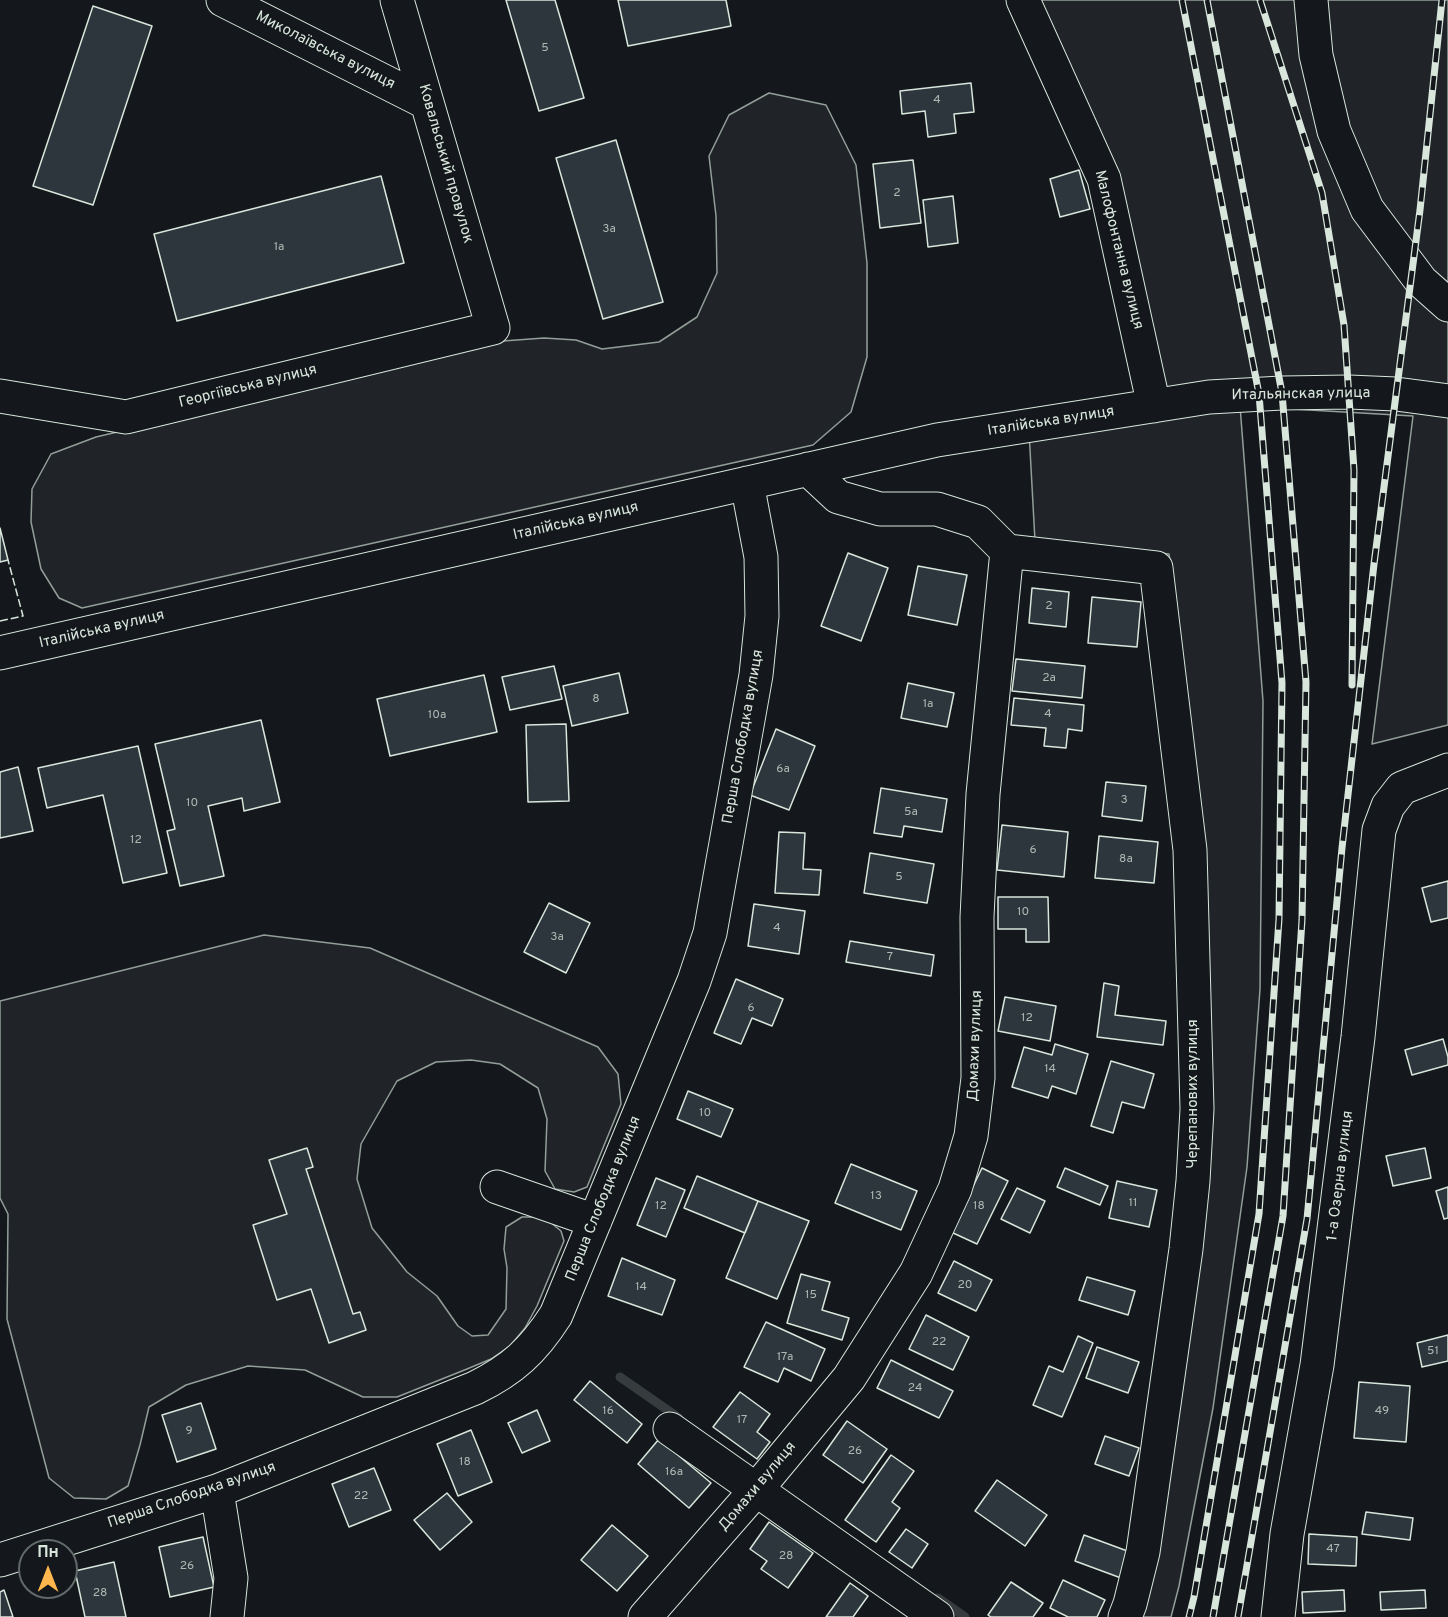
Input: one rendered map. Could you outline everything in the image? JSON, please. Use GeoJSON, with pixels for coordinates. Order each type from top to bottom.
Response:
{"type":"FeatureCollection","features":[{"type":"Feature","properties":{"kind":"street","name":"Миколаївська вулиця"},"geometry":{"type":"LineString","coordinates":[[223,0],[427,103]]}},
{"type":"Feature","properties":{"kind":"street","name":"Ковальський провулок"},"geometry":{"type":"LineString","coordinates":[[397,0],[493,328]]}},
{"type":"Feature","properties":{"kind":"street","name":"Малофонтанна вулиця"},"geometry":{"type":"LineString","coordinates":[[1023,0],[1104,179],[1154,406]]}},
{"type":"Feature","properties":{"kind":"street"},"geometry":{"type":"LineString","coordinates":[[1311,0],[1316,55],[1334,131],[1367,209],[1421,281],[1448,305]]}},
{"type":"Feature","properties":{"kind":"street","name":"Георгіївська вулиця"},"geometry":{"type":"LineString","coordinates":[[0,396],[126,417],[493,328]]}},
{"type":"Feature","properties":{"kind":"street","name":"Итальянская улица"},"geometry":{"type":"LineString","coordinates":[[1154,406],[1209,398],[1282,393],[1349,392],[1448,400]]}},
{"type":"Feature","properties":{"kind":"street","name":"Італійська вулиця"},"geometry":{"type":"LineString","coordinates":[[0,653],[937,440],[1154,406]]}},
{"type":"Feature","properties":{"kind":"street"},"geometry":{"type":"LineString","coordinates":[[808,470],[838,497],[880,509],[937,509],[978,522],[1007,551]]}},
{"type":"Feature","properties":{"kind":"street","name":"Перша Слободка вулиця"},"geometry":{"type":"LineString","coordinates":[[0,1560],[217,1491],[475,1388],[500,1376],[535,1346],[556,1315],[694,981],[710,933],[756,675],[762,616],[760,557],[747,483]]}},
{"type":"Feature","properties":{"kind":"street","name":"Черепанових вулиця"},"geometry":{"type":"LineString","coordinates":[[1007,551],[1156,568],[1190,850],[1197,1109],[1193,1181],[1143,1552],[1125,1617]]}},
{"type":"Feature","properties":{"kind":"street","name":"Домахи вулиця"},"geometry":{"type":"LineString","coordinates":[[645,1617],[756,1490],[849,1378],[916,1273],[955,1189],[971,1136],[978,1078],[977,917],[983,794],[1007,551]]}},
{"type":"Feature","properties":{"kind":"street","name":"1-а Озерна вулиця"},"geometry":{"type":"LineString","coordinates":[[1278,1617],[1287,1533],[1319,1353],[1356,1048],[1379,830],[1388,806],[1402,788],[1448,770]]}},
{"type":"Feature","properties":{"kind":"street"},"geometry":{"type":"LineString","coordinates":[[497,1187],[595,1221]]}},
{"type":"Feature","properties":{"kind":"street"},"geometry":{"type":"LineString","coordinates":[[670,1429],[937,1617]]}},
{"type":"Feature","properties":{"kind":"street"},"geometry":{"type":"LineString","coordinates":[[217,1491],[231,1578],[227,1617]]}},
{"type":"Feature","properties":{"kind":"shaded area"},"geometry":{"type":"Polygon","coordinates":[[[1038,0],[1448,0],[1448,725],[1372,744],[1413,416],[1240,406],[1263,701],[1260,989],[1247,1167],[1213,1408],[1171,1617],[1139,1617],[1205,851],[1169,554],[1035,541],[1029,431],[1167,411],[1038,0]]]}},
{"type":"Feature","properties":{"kind":"shaded area"},"geometry":{"type":"Polygon","coordinates":[[[769,93],[826,105],[856,165],[867,263],[867,357],[851,412],[813,445],[82,608],[59,598],[41,569],[31,522],[32,489],[51,454],[96,437],[503,341],[544,338],[576,340],[602,349],[659,342],[697,317],[717,273],[716,216],[709,156],[729,115],[769,93]]]}},
{"type":"Feature","properties":{"kind":"shaded area"},"geometry":{"type":"Polygon","coordinates":[[[264,935],[370,948],[598,1047],[618,1074],[621,1104],[587,1187],[574,1192],[555,1189],[545,1171],[547,1119],[538,1088],[500,1064],[471,1060],[436,1062],[397,1081],[361,1144],[357,1179],[372,1228],[407,1272],[437,1296],[458,1326],[472,1336],[488,1335],[506,1309],[507,1268],[504,1249],[506,1227],[522,1217],[544,1217],[561,1231],[564,1241],[537,1306],[525,1328],[510,1346],[491,1359],[397,1397],[363,1397],[305,1370],[248,1366],[186,1385],[149,1407],[128,1486],[106,1499],[74,1498],[49,1478],[7,1319],[8,1214],[0,1198],[0,1001],[264,935]]]}},
{"type":"Feature","properties":{"kind":"building"},"geometry":{"type":"Polygon","coordinates":[[[506,0],[555,0],[584,98],[539,111],[506,0]]]}},
{"type":"Feature","properties":{"kind":"building"},"geometry":{"type":"Polygon","coordinates":[[[618,0],[726,0],[731,26],[628,46],[618,0]]]}},
{"type":"Feature","properties":{"kind":"building"},"geometry":{"type":"Polygon","coordinates":[[[93,6],[152,26],[93,205],[33,186],[93,6]]]}},
{"type":"Feature","properties":{"kind":"building"},"geometry":{"type":"Polygon","coordinates":[[[971,83],[974,112],[954,114],[956,133],[928,137],[925,111],[902,114],[900,91],[971,83]]]}},
{"type":"Feature","properties":{"kind":"building"},"geometry":{"type":"Polygon","coordinates":[[[616,140],[663,302],[603,319],[556,158],[616,140]]]}},
{"type":"Feature","properties":{"kind":"building"},"geometry":{"type":"Polygon","coordinates":[[[913,160],[921,223],[880,228],[873,164],[913,160]]]}},
{"type":"Feature","properties":{"kind":"building"},"geometry":{"type":"Polygon","coordinates":[[[1079,170],[1090,209],[1060,217],[1050,179],[1079,170]]]}},
{"type":"Feature","properties":{"kind":"building"},"geometry":{"type":"Polygon","coordinates":[[[381,176],[404,263],[177,321],[154,234],[381,176]]]}},
{"type":"Feature","properties":{"kind":"building"},"geometry":{"type":"Polygon","coordinates":[[[953,196],[958,243],[928,247],[923,200],[953,196]]]}},
{"type":"Feature","properties":{"kind":"building"},"geometry":{"type":"Polygon","coordinates":[[[0,528],[8,560],[0,562],[0,528]]]}},
{"type":"Feature","properties":{"kind":"building"},"geometry":{"type":"Polygon","coordinates":[[[848,553],[888,568],[861,641],[821,626],[848,553]]]}},
{"type":"Feature","properties":{"kind":"building"},"geometry":{"type":"Polygon","coordinates":[[[918,566],[967,575],[957,625],[908,615],[918,566]]]}},
{"type":"Feature","properties":{"kind":"building"},"geometry":{"type":"Polygon","coordinates":[[[1032,588],[1069,592],[1066,627],[1029,623],[1032,588]]]}},
{"type":"Feature","properties":{"kind":"building"},"geometry":{"type":"Polygon","coordinates":[[[1092,597],[1141,602],[1137,647],[1088,643],[1092,597]]]}},
{"type":"Feature","properties":{"kind":"building"},"geometry":{"type":"Polygon","coordinates":[[[1016,659],[1085,666],[1082,698],[1012,691],[1016,659]]]}},
{"type":"Feature","properties":{"kind":"building"},"geometry":{"type":"Polygon","coordinates":[[[554,666],[562,699],[510,710],[502,677],[554,666]]]}},
{"type":"Feature","properties":{"kind":"building"},"geometry":{"type":"Polygon","coordinates":[[[619,673],[628,713],[572,726],[563,686],[619,673]]]}},
{"type":"Feature","properties":{"kind":"building"},"geometry":{"type":"Polygon","coordinates":[[[484,675],[497,732],[390,756],[377,699],[484,675]]]}},
{"type":"Feature","properties":{"kind":"building"},"geometry":{"type":"Polygon","coordinates":[[[908,683],[954,693],[947,727],[901,718],[908,683]]]}},
{"type":"Feature","properties":{"kind":"building"},"geometry":{"type":"Polygon","coordinates":[[[1014,698],[1084,705],[1082,731],[1068,729],[1066,748],[1044,746],[1046,728],[1011,725],[1014,698]]]}},
{"type":"Feature","properties":{"kind":"building"},"geometry":{"type":"Polygon","coordinates":[[[261,720],[280,802],[244,811],[242,798],[208,806],[224,876],[180,886],[167,831],[175,829],[155,744],[261,720]]]}},
{"type":"Feature","properties":{"kind":"building"},"geometry":{"type":"Polygon","coordinates":[[[566,724],[569,801],[528,802],[526,725],[566,724]]]}},
{"type":"Feature","properties":{"kind":"building"},"geometry":{"type":"Polygon","coordinates":[[[776,729],[815,746],[789,810],[750,795],[776,729]]]}},
{"type":"Feature","properties":{"kind":"building"},"geometry":{"type":"Polygon","coordinates":[[[138,746],[167,873],[123,883],[103,795],[47,808],[38,768],[138,746]]]}},
{"type":"Feature","properties":{"kind":"building"},"geometry":{"type":"Polygon","coordinates":[[[18,767],[33,831],[0,838],[0,772],[18,767]]]}},
{"type":"Feature","properties":{"kind":"building"},"geometry":{"type":"Polygon","coordinates":[[[1106,782],[1146,786],[1142,821],[1102,816],[1106,782]]]}},
{"type":"Feature","properties":{"kind":"building"},"geometry":{"type":"Polygon","coordinates":[[[881,788],[947,799],[942,832],[904,826],[902,837],[874,833],[881,788]]]}},
{"type":"Feature","properties":{"kind":"building"},"geometry":{"type":"Polygon","coordinates":[[[1002,825],[1068,832],[1064,877],[997,870],[1002,825]]]}},
{"type":"Feature","properties":{"kind":"building"},"geometry":{"type":"Polygon","coordinates":[[[779,832],[805,833],[803,869],[821,870],[819,895],[775,893],[779,832]]]}},
{"type":"Feature","properties":{"kind":"building"},"geometry":{"type":"Polygon","coordinates":[[[1099,836],[1158,842],[1154,883],[1095,878],[1099,836]]]}},
{"type":"Feature","properties":{"kind":"building"},"geometry":{"type":"Polygon","coordinates":[[[870,853],[934,864],[927,903],[864,893],[870,853]]]}},
{"type":"Feature","properties":{"kind":"building"},"geometry":{"type":"Polygon","coordinates":[[[1448,881],[1448,918],[1431,922],[1422,888],[1448,881]]]}},
{"type":"Feature","properties":{"kind":"building"},"geometry":{"type":"Polygon","coordinates":[[[998,897],[1048,897],[1049,942],[1026,942],[1026,929],[998,929],[998,897]]]}},
{"type":"Feature","properties":{"kind":"building"},"geometry":{"type":"Polygon","coordinates":[[[549,903],[590,923],[566,973],[524,952],[549,903]]]}},
{"type":"Feature","properties":{"kind":"building"},"geometry":{"type":"Polygon","coordinates":[[[754,904],[805,911],[799,954],[748,946],[754,904]]]}},
{"type":"Feature","properties":{"kind":"building"},"geometry":{"type":"Polygon","coordinates":[[[850,941],[934,955],[931,976],[846,962],[850,941]]]}},
{"type":"Feature","properties":{"kind":"building"},"geometry":{"type":"Polygon","coordinates":[[[736,979],[783,999],[772,1026],[752,1018],[741,1044],[714,1033],[736,979]]]}},
{"type":"Feature","properties":{"kind":"building"},"geometry":{"type":"Polygon","coordinates":[[[1104,983],[1119,986],[1115,1015],[1166,1021],[1163,1045],[1097,1037],[1104,983]]]}},
{"type":"Feature","properties":{"kind":"building"},"geometry":{"type":"Polygon","coordinates":[[[1005,997],[1056,1006],[1050,1041],[998,1031],[1005,997]]]}},
{"type":"Feature","properties":{"kind":"building"},"geometry":{"type":"Polygon","coordinates":[[[1443,1039],[1448,1065],[1412,1075],[1405,1050],[1443,1039]]]}},
{"type":"Feature","properties":{"kind":"building"},"geometry":{"type":"Polygon","coordinates":[[[1055,1044],[1088,1054],[1076,1094],[1052,1086],[1048,1098],[1012,1087],[1024,1047],[1052,1055],[1055,1044]]]}},
{"type":"Feature","properties":{"kind":"building"},"geometry":{"type":"Polygon","coordinates":[[[1111,1061],[1154,1074],[1144,1108],[1122,1102],[1113,1133],[1091,1126],[1111,1061]]]}},
{"type":"Feature","properties":{"kind":"building"},"geometry":{"type":"Polygon","coordinates":[[[688,1091],[733,1109],[721,1137],[677,1119],[688,1091]]]}},
{"type":"Feature","properties":{"kind":"building"},"geometry":{"type":"Polygon","coordinates":[[[307,1148],[313,1167],[306,1169],[353,1314],[360,1312],[366,1330],[329,1343],[311,1289],[277,1300],[253,1225],[287,1214],[269,1160],[307,1148]]]}},
{"type":"Feature","properties":{"kind":"building"},"geometry":{"type":"Polygon","coordinates":[[[1425,1148],[1431,1178],[1393,1186],[1386,1156],[1425,1148]]]}},
{"type":"Feature","properties":{"kind":"building"},"geometry":{"type":"Polygon","coordinates":[[[851,1164],[917,1191],[901,1230],[835,1203],[851,1164]]]}},
{"type":"Feature","properties":{"kind":"building"},"geometry":{"type":"Polygon","coordinates":[[[982,1168],[1008,1181],[977,1244],[951,1232],[982,1168]]]}},
{"type":"Feature","properties":{"kind":"building"},"geometry":{"type":"Polygon","coordinates":[[[1065,1168],[1108,1186],[1100,1205],[1057,1187],[1065,1168]]]}},
{"type":"Feature","properties":{"kind":"building"},"geometry":{"type":"Polygon","coordinates":[[[697,1176],[758,1201],[745,1233],[684,1208],[697,1176]]]}},
{"type":"Feature","properties":{"kind":"building"},"geometry":{"type":"Polygon","coordinates":[[[656,1178],[685,1190],[666,1237],[637,1225],[656,1178]]]}},
{"type":"Feature","properties":{"kind":"building"},"geometry":{"type":"Polygon","coordinates":[[[1117,1181],[1157,1190],[1149,1227],[1109,1218],[1117,1181]]]}},
{"type":"Feature","properties":{"kind":"building"},"geometry":{"type":"Polygon","coordinates":[[[1448,1187],[1448,1218],[1444,1219],[1436,1191],[1448,1187]]]}},
{"type":"Feature","properties":{"kind":"building"},"geometry":{"type":"Polygon","coordinates":[[[1017,1188],[1045,1201],[1030,1233],[1001,1219],[1017,1188]]]}},
{"type":"Feature","properties":{"kind":"building"},"geometry":{"type":"Polygon","coordinates":[[[758,1201],[809,1221],[777,1299],[726,1278],[758,1201]]]}},
{"type":"Feature","properties":{"kind":"building"},"geometry":{"type":"Polygon","coordinates":[[[622,1258],[675,1280],[662,1315],[608,1296],[622,1258]]]}},
{"type":"Feature","properties":{"kind":"building"},"geometry":{"type":"Polygon","coordinates":[[[954,1261],[992,1280],[976,1311],[938,1293],[954,1261]]]}},
{"type":"Feature","properties":{"kind":"building"},"geometry":{"type":"Polygon","coordinates":[[[801,1274],[830,1282],[822,1310],[849,1318],[842,1340],[787,1323],[801,1274]]]}},
{"type":"Feature","properties":{"kind":"building"},"geometry":{"type":"Polygon","coordinates":[[[1087,1277],[1135,1291],[1128,1315],[1079,1300],[1087,1277]]]}},
{"type":"Feature","properties":{"kind":"building"},"geometry":{"type":"Polygon","coordinates":[[[926,1315],[969,1337],[953,1370],[909,1349],[926,1315]]]}},
{"type":"Feature","properties":{"kind":"building"},"geometry":{"type":"Polygon","coordinates":[[[766,1322],[825,1349],[811,1381],[784,1368],[778,1382],[744,1367],[766,1322]]]}},
{"type":"Feature","properties":{"kind":"building"},"geometry":{"type":"Polygon","coordinates":[[[1448,1335],[1448,1361],[1422,1367],[1417,1343],[1448,1335]]]}},
{"type":"Feature","properties":{"kind":"building"},"geometry":{"type":"Polygon","coordinates":[[[1078,1336],[1093,1343],[1062,1417],[1033,1405],[1049,1366],[1063,1372],[1078,1336]]]}},
{"type":"Feature","properties":{"kind":"building"},"geometry":{"type":"Polygon","coordinates":[[[1097,1347],[1139,1362],[1128,1393],[1086,1378],[1097,1347]]]}},
{"type":"Feature","properties":{"kind":"building"},"geometry":{"type":"Polygon","coordinates":[[[891,1360],[953,1391],[939,1418],[877,1388],[891,1360]]]}},
{"type":"Feature","properties":{"kind":"building"},"geometry":{"type":"Polygon","coordinates":[[[590,1381],[642,1424],[627,1443],[574,1400],[590,1381]]]}},
{"type":"Feature","properties":{"kind":"building"},"geometry":{"type":"Polygon","coordinates":[[[1359,1382],[1410,1386],[1406,1442],[1354,1438],[1359,1382]]]}},
{"type":"Feature","properties":{"kind":"building"},"geometry":{"type":"Polygon","coordinates":[[[740,1392],[770,1414],[757,1432],[770,1442],[757,1459],[713,1427],[740,1392]]]}},
{"type":"Feature","properties":{"kind":"building"},"geometry":{"type":"Polygon","coordinates":[[[201,1403],[216,1449],[177,1462],[162,1415],[201,1403]]]}},
{"type":"Feature","properties":{"kind":"building"},"geometry":{"type":"Polygon","coordinates":[[[537,1410],[550,1441],[522,1453],[508,1423],[537,1410]]]}},
{"type":"Feature","properties":{"kind":"building"},"geometry":{"type":"Polygon","coordinates":[[[847,1421],[887,1449],[863,1483],[823,1455],[847,1421]]]}},
{"type":"Feature","properties":{"kind":"building"},"geometry":{"type":"Polygon","coordinates":[[[471,1430],[492,1482],[458,1496],[437,1444],[471,1430]]]}},
{"type":"Feature","properties":{"kind":"building"},"geometry":{"type":"Polygon","coordinates":[[[1105,1436],[1139,1448],[1129,1476],[1095,1464],[1105,1436]]]}},
{"type":"Feature","properties":{"kind":"building"},"geometry":{"type":"Polygon","coordinates":[[[659,1439],[711,1483],[689,1508],[638,1464],[659,1439]]]}},
{"type":"Feature","properties":{"kind":"building"},"geometry":{"type":"Polygon","coordinates":[[[891,1455],[914,1471],[892,1502],[900,1508],[876,1542],[845,1520],[891,1455]]]}},
{"type":"Feature","properties":{"kind":"building"},"geometry":{"type":"Polygon","coordinates":[[[374,1468],[391,1510],[349,1527],[332,1484],[374,1468]]]}},
{"type":"Feature","properties":{"kind":"building"},"geometry":{"type":"Polygon","coordinates":[[[997,1480],[1047,1515],[1025,1546],[975,1511],[997,1480]]]}},
{"type":"Feature","properties":{"kind":"building"},"geometry":{"type":"Polygon","coordinates":[[[447,1493],[472,1522],[440,1550],[414,1520],[447,1493]]]}},
{"type":"Feature","properties":{"kind":"building"},"geometry":{"type":"Polygon","coordinates":[[[1366,1512],[1413,1518],[1410,1540],[1362,1534],[1366,1512]]]}},
{"type":"Feature","properties":{"kind":"building"},"geometry":{"type":"Polygon","coordinates":[[[769,1522],[813,1553],[788,1588],[761,1569],[767,1561],[750,1549],[769,1522]]]}},
{"type":"Feature","properties":{"kind":"building"},"geometry":{"type":"Polygon","coordinates":[[[612,1525],[648,1556],[617,1591],[581,1560],[612,1525]]]}},
{"type":"Feature","properties":{"kind":"building"},"geometry":{"type":"Polygon","coordinates":[[[906,1529],[928,1544],[912,1568],[889,1552],[906,1529]]]}},
{"type":"Feature","properties":{"kind":"building"},"geometry":{"type":"Polygon","coordinates":[[[1309,1534],[1357,1537],[1356,1566],[1308,1564],[1309,1534]]]}},
{"type":"Feature","properties":{"kind":"building"},"geometry":{"type":"Polygon","coordinates":[[[1084,1535],[1130,1552],[1121,1578],[1075,1561],[1084,1535]]]}},
{"type":"Feature","properties":{"kind":"building"},"geometry":{"type":"Polygon","coordinates":[[[203,1537],[214,1587],[170,1597],[159,1547],[203,1537]]]}},
{"type":"Feature","properties":{"kind":"building"},"geometry":{"type":"Polygon","coordinates":[[[114,1562],[126,1617],[85,1617],[78,1585],[78,1570],[114,1562]]]}},
{"type":"Feature","properties":{"kind":"building"},"geometry":{"type":"Polygon","coordinates":[[[1063,1580],[1105,1600],[1097,1617],[1068,1617],[1050,1608],[1063,1580]]]}},
{"type":"Feature","properties":{"kind":"building"},"geometry":{"type":"Polygon","coordinates":[[[1011,1582],[1043,1603],[1033,1617],[991,1617],[988,1615],[1011,1582]]]}},
{"type":"Feature","properties":{"kind":"building"},"geometry":{"type":"Polygon","coordinates":[[[850,1583],[868,1596],[853,1617],[826,1617],[850,1583]]]}},
{"type":"Feature","properties":{"kind":"building"},"geometry":{"type":"Polygon","coordinates":[[[4,1590],[13,1617],[0,1617],[0,1592],[4,1590]]]}},
{"type":"Feature","properties":{"kind":"building"},"geometry":{"type":"Polygon","coordinates":[[[1344,1590],[1345,1611],[1303,1613],[1302,1592],[1344,1590]]]}},
{"type":"Feature","properties":{"kind":"building"},"geometry":{"type":"Polygon","coordinates":[[[1425,1590],[1426,1608],[1381,1610],[1380,1592],[1425,1590]]]}},
{"type":"Feature","properties":{"kind":"waterway"},"geometry":{"type":"LineString","coordinates":[[620,1377],[679,1418]]}},
{"type":"Feature","properties":{"kind":"waterway"},"geometry":{"type":"LineString","coordinates":[[938,1598],[965,1617]]}},
{"type":"Feature","properties":{"kind":"railway"},"geometry":{"type":"LineString","coordinates":[[1182,0],[1259,394],[1282,683],[1279,919],[1259,1214],[1189,1617]]}},
{"type":"Feature","properties":{"kind":"railway"},"geometry":{"type":"LineString","coordinates":[[1207,0],[1282,393],[1306,682],[1302,920],[1283,1216],[1213,1617]]}},
{"type":"Feature","properties":{"kind":"railway"},"geometry":{"type":"LineString","coordinates":[[1260,0],[1322,193],[1344,325],[1354,470],[1352,685]]}},
{"type":"Feature","properties":{"kind":"railway"},"geometry":{"type":"LineString","coordinates":[[1238,1617],[1307,1219],[1342,848],[1374,564],[1420,210],[1442,0]]}},
{"type":"Feature","properties":{"kind":"fence"},"geometry":{"type":"LineString","coordinates":[[0,621],[23,616],[8,560]]}}]}
